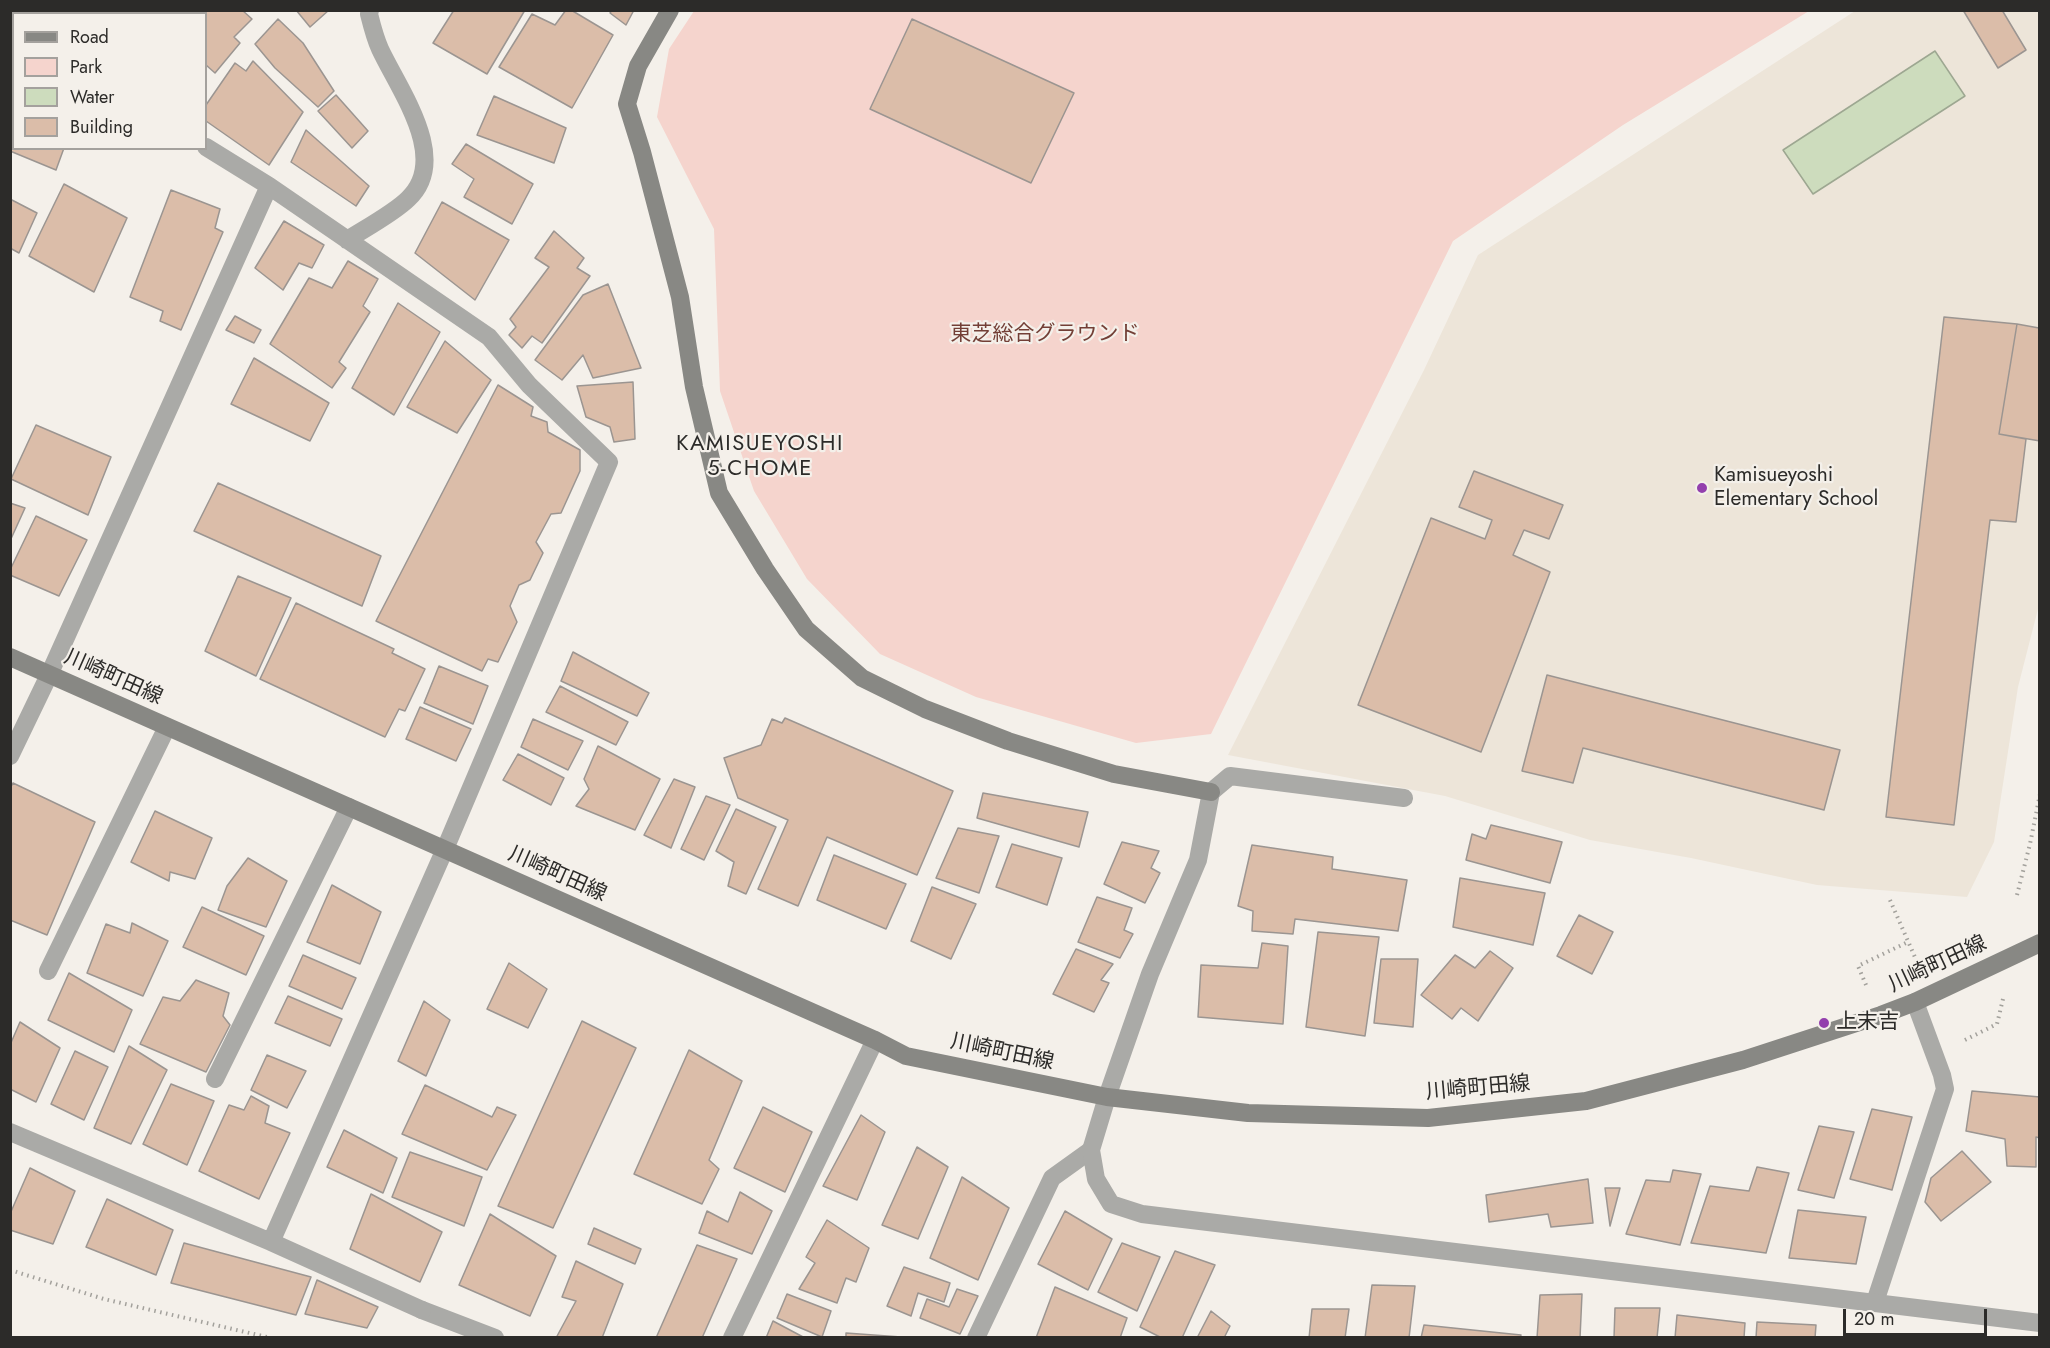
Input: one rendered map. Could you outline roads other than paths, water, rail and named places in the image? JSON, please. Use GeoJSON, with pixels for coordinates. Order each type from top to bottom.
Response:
{"type":"FeatureCollection","features":[{"type":"Feature","properties":{"kind":"main road"},"geometry":{"type":"LineString","coordinates":[[670,10],[638,66],[627,104],[680,297],[694,387],[719,493],[765,569],[806,629],[862,678],[925,709],[1008,741],[1114,774],[1211,792]]}},
{"type":"Feature","properties":{"kind":"main road","name":"川崎町田線"},"geometry":{"type":"LineString","coordinates":[[10,657],[875,1040],[906,1056],[1107,1097],[1248,1113],[1428,1118],[1586,1101],[1743,1060],[1881,1015],[1915,1002],[2040,943]]}},
{"type":"Feature","properties":{"kind":"street"},"geometry":{"type":"LineString","coordinates":[[347,240],[408,199],[421,182],[426,161],[421,133],[378,46],[369,14],[370,10]]}},
{"type":"Feature","properties":{"kind":"street"},"geometry":{"type":"LineString","coordinates":[[207,148],[269,186],[489,337],[529,385],[609,462],[445,849],[271,1242]]}},
{"type":"Feature","properties":{"kind":"street"},"geometry":{"type":"LineString","coordinates":[[10,756],[49,675],[269,186]]}},
{"type":"Feature","properties":{"kind":"street"},"geometry":{"type":"LineString","coordinates":[[48,971],[167,727]]}},
{"type":"Feature","properties":{"kind":"street"},"geometry":{"type":"LineString","coordinates":[[1404,798],[1230,776],[1211,792],[1198,860],[1150,974],[1091,1150],[1096,1179],[1110,1204],[1142,1214],[2040,1323]]}},
{"type":"Feature","properties":{"kind":"street"},"geometry":{"type":"LineString","coordinates":[[215,1079],[349,807]]}},
{"type":"Feature","properties":{"kind":"street"},"geometry":{"type":"LineString","coordinates":[[1875,1302],[1945,1089],[1915,1002]]}},
{"type":"Feature","properties":{"kind":"street"},"geometry":{"type":"LineString","coordinates":[[732,1338],[875,1040]]}},
{"type":"Feature","properties":{"kind":"street"},"geometry":{"type":"LineString","coordinates":[[10,1132],[271,1242],[422,1310],[495,1338]]}},
{"type":"Feature","properties":{"kind":"street"},"geometry":{"type":"LineString","coordinates":[[976,1338],[1052,1178],[1091,1150]]}},
{"type":"Feature","properties":{"kind":"water"},"geometry":{"type":"Polygon","coordinates":[[[1935,51],[1965,96],[1813,194],[1783,150],[1935,51]]]}},
{"type":"Feature","properties":{"kind":"place","name":"Kamisueyoshi Elementary School"},"geometry":{"type":"Point","coordinates":[1702,488]}},
{"type":"Feature","properties":{"kind":"place","name":"上末吉"},"geometry":{"type":"Point","coordinates":[1824,1023]}},
{"type":"Feature","properties":{"kind":"district","name":"KAMISUEYOSHI 5-CHOME"},"geometry":{"type":"Point","coordinates":[760,458]}},
{"type":"Feature","properties":{"kind":"park label","name":"東芝総合グラウンド"},"geometry":{"type":"Point","coordinates":[1045,335]}}]}
